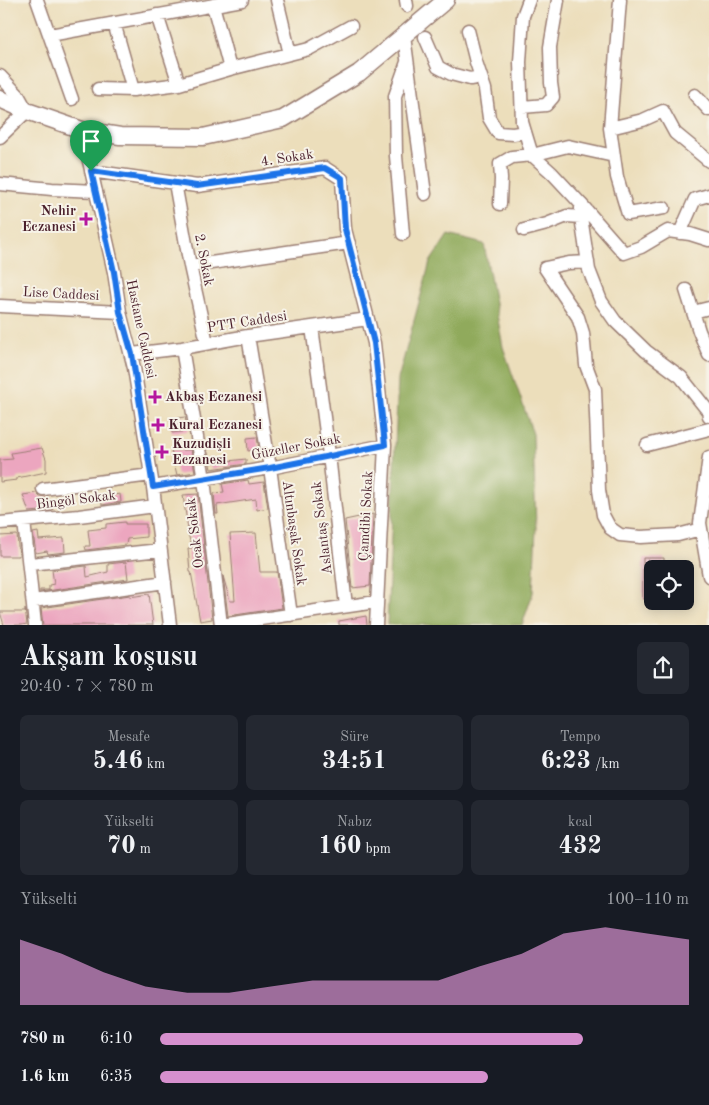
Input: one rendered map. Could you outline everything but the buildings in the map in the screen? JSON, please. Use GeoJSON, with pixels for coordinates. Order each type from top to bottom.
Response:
{"type":"FeatureCollection","features":[{"type":"Feature","properties":{"kind":"main road"},"geometry":{"type":"LineString","coordinates":[[0,99],[82,130],[120,136],[204,137],[283,119],[359,73],[446,0]]}},
{"type":"Feature","properties":{"kind":"street"},"geometry":{"type":"LineString","coordinates":[[37,0],[72,99]]}},
{"type":"Feature","properties":{"kind":"street"},"geometry":{"type":"LineString","coordinates":[[50,35],[242,0]]}},
{"type":"Feature","properties":{"kind":"street"},"geometry":{"type":"LineString","coordinates":[[277,0],[290,54]]}},
{"type":"Feature","properties":{"kind":"street"},"geometry":{"type":"LineString","coordinates":[[529,0],[523,16],[520,62],[522,122],[532,155],[581,204],[624,254],[641,247],[668,231],[690,234],[709,240]]}},
{"type":"Feature","properties":{"kind":"street"},"geometry":{"type":"LineString","coordinates":[[522,107],[546,105],[553,97],[550,47],[558,0]]}},
{"type":"Feature","properties":{"kind":"street"},"geometry":{"type":"LineString","coordinates":[[620,0],[610,128],[617,177],[628,214],[664,208]]}},
{"type":"Feature","properties":{"kind":"street"},"geometry":{"type":"LineString","coordinates":[[213,5],[230,69]]}},
{"type":"Feature","properties":{"kind":"street"},"geometry":{"type":"LineString","coordinates":[[157,16],[179,84]]}},
{"type":"Feature","properties":{"kind":"street"},"geometry":{"type":"LineString","coordinates":[[114,23],[133,90]]}},
{"type":"Feature","properties":{"kind":"street"},"geometry":{"type":"LineString","coordinates":[[98,89],[133,90],[179,84],[230,69],[309,50],[351,26]]}},
{"type":"Feature","properties":{"kind":"street"},"geometry":{"type":"LineString","coordinates":[[468,30],[485,89],[489,118],[498,133],[513,134],[525,132]]}},
{"type":"Feature","properties":{"kind":"street"},"geometry":{"type":"LineString","coordinates":[[404,36],[425,194]]}},
{"type":"Feature","properties":{"kind":"street"},"geometry":{"type":"LineString","coordinates":[[425,37],[438,67],[450,74],[470,79],[481,77]]}},
{"type":"Feature","properties":{"kind":"street"},"geometry":{"type":"LineString","coordinates":[[403,234],[396,156],[394,96],[407,62]]}},
{"type":"Feature","properties":{"kind":"street"},"geometry":{"type":"LineString","coordinates":[[0,76],[18,95],[27,110],[0,137]]}},
{"type":"Feature","properties":{"kind":"street"},"geometry":{"type":"LineString","coordinates":[[694,95],[709,110]]}},
{"type":"Feature","properties":{"kind":"street"},"geometry":{"type":"LineString","coordinates":[[610,128],[643,120],[663,111],[675,133],[709,161]]}},
{"type":"Feature","properties":{"kind":"street","name":"Hastane Caddesi"},"geometry":{"type":"LineString","coordinates":[[82,130],[114,272],[120,312],[132,354],[152,481],[170,625]]}},
{"type":"Feature","properties":{"kind":"street"},"geometry":{"type":"LineString","coordinates":[[500,204],[500,164],[512,158],[568,146],[614,156]]}},
{"type":"Feature","properties":{"kind":"street","name":"4. Sokak"},"geometry":{"type":"LineString","coordinates":[[91,171],[197,186],[325,168],[342,178],[345,229],[368,319]]}},
{"type":"Feature","properties":{"kind":"street","name":"2. Sokak"},"geometry":{"type":"LineString","coordinates":[[175,183],[190,266],[207,343]]}},
{"type":"Feature","properties":{"kind":"street"},"geometry":{"type":"LineString","coordinates":[[0,184],[96,191]]}},
{"type":"Feature","properties":{"kind":"street"},"geometry":{"type":"LineString","coordinates":[[680,233],[694,199],[709,195]]}},
{"type":"Feature","properties":{"kind":"street"},"geometry":{"type":"LineString","coordinates":[[581,204],[581,217],[588,262],[601,301],[615,321],[646,351],[680,377],[707,407]]}},
{"type":"Feature","properties":{"kind":"street"},"geometry":{"type":"LineString","coordinates":[[524,230],[567,216],[581,217]]}},
{"type":"Feature","properties":{"kind":"street"},"geometry":{"type":"LineString","coordinates":[[190,266],[349,243]]}},
{"type":"Feature","properties":{"kind":"street"},"geometry":{"type":"LineString","coordinates":[[588,262],[545,268],[578,317],[583,333],[586,365],[594,389],[603,515],[610,528],[620,535],[641,537],[678,535],[701,528]]}},
{"type":"Feature","properties":{"kind":"street"},"geometry":{"type":"LineString","coordinates":[[686,290],[709,355]]}},
{"type":"Feature","properties":{"kind":"street","name":"Lise Caddesi"},"geometry":{"type":"LineString","coordinates":[[0,306],[120,312]]}},
{"type":"Feature","properties":{"kind":"street"},"geometry":{"type":"LineString","coordinates":[[693,312],[709,308]]}},
{"type":"Feature","properties":{"kind":"street","name":"PTT Caddesi"},"geometry":{"type":"LineString","coordinates":[[132,354],[368,319]]}},
{"type":"Feature","properties":{"kind":"street","name":"Çamdibi Sokak"},"geometry":{"type":"LineString","coordinates":[[368,319],[374,343],[385,445],[376,625]]}},
{"type":"Feature","properties":{"kind":"street","name":"Aslantaş Sokak"},"geometry":{"type":"LineString","coordinates":[[312,327],[346,606]]}},
{"type":"Feature","properties":{"kind":"street","name":"Altınbaşak Sokak"},"geometry":{"type":"LineString","coordinates":[[248,336],[270,468],[290,615]]}},
{"type":"Feature","properties":{"kind":"street","name":"Ocak Sokak"},"geometry":{"type":"LineString","coordinates":[[182,348],[204,479],[221,625]]}},
{"type":"Feature","properties":{"kind":"street"},"geometry":{"type":"LineString","coordinates":[[647,445],[709,429]]}},
{"type":"Feature","properties":{"kind":"street","name":"Güzeller Sokak"},"geometry":{"type":"LineString","coordinates":[[43,490],[152,481],[204,479],[385,445]]}},
{"type":"Feature","properties":{"kind":"street"},"geometry":{"type":"LineString","coordinates":[[709,457],[700,523],[709,576]]}},
{"type":"Feature","properties":{"kind":"street","name":"Bingöl Sokak"},"geometry":{"type":"LineString","coordinates":[[0,523],[78,516],[155,506]]}},
{"type":"Feature","properties":{"kind":"street"},"geometry":{"type":"LineString","coordinates":[[24,521],[35,625]]}},
{"type":"Feature","properties":{"kind":"street"},"geometry":{"type":"LineString","coordinates":[[30,564],[160,550]]}},
{"type":"Feature","properties":{"kind":"street"},"geometry":{"type":"LineString","coordinates":[[33,601],[165,582]]}},
{"type":"Feature","properties":{"kind":"street"},"geometry":{"type":"LineString","coordinates":[[221,625],[376,602]]}},
{"type":"Feature","properties":{"kind":"green space"},"geometry":{"type":"Polygon","coordinates":[[[448,235],[484,244],[503,347],[533,434],[536,528],[533,593],[522,625],[387,625],[398,379],[430,262],[448,235]]]}},
{"type":"Feature","properties":{"kind":"place","name":"Nehir Eczanesi"},"geometry":{"type":"Point","coordinates":[86,219]}},
{"type":"Feature","properties":{"kind":"place","name":"Akbaş Eczanesi"},"geometry":{"type":"Point","coordinates":[155,397]}},
{"type":"Feature","properties":{"kind":"place","name":"Kural Eczanesi"},"geometry":{"type":"Point","coordinates":[158,425]}},
{"type":"Feature","properties":{"kind":"place","name":"Kuzudişli Eczanesi"},"geometry":{"type":"Point","coordinates":[162,452]}},
{"type":"Feature","properties":{"kind":"route"},"geometry":{"type":"LineString","coordinates":[[325,168],[342,178],[345,229],[374,343],[385,445],[270,468],[153,487],[132,354],[120,312],[114,272],[91,171],[197,186],[325,168]]}}]}
